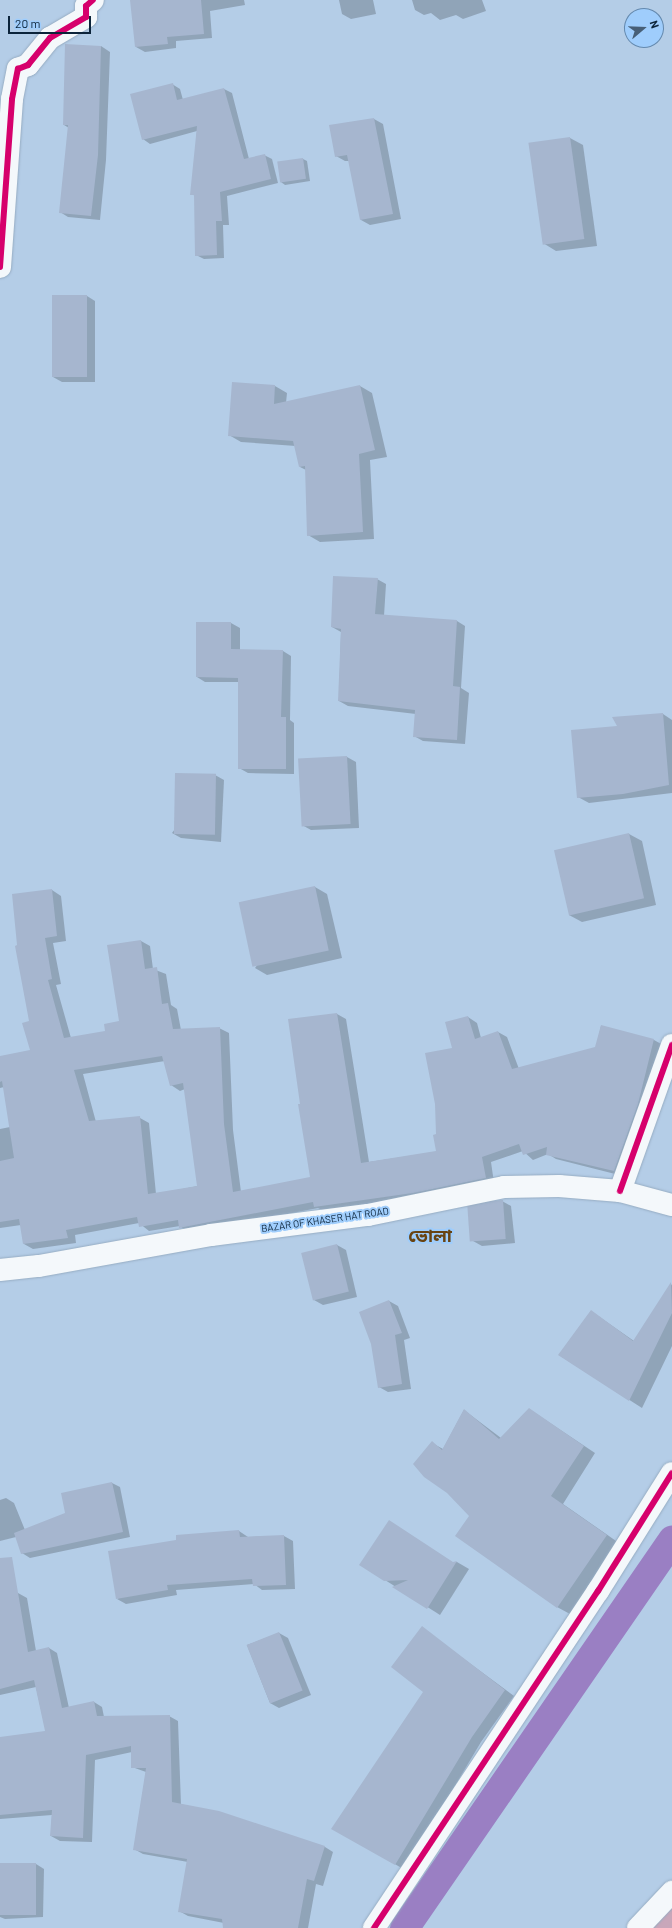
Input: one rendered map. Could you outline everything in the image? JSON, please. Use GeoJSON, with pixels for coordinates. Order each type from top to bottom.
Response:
{"type":"FeatureCollection","features":[{"type":"Feature","properties":{"kind":"street"},"geometry":{"type":"LineString","coordinates":[[0,266],[12,99],[18,69],[28,65],[50,38],[86,17],[86,6],[93,0]]}},
{"type":"Feature","properties":{"kind":"street"},"geometry":{"type":"LineString","coordinates":[[620,1190],[672,1045]]}},
{"type":"Feature","properties":{"kind":"street","name":"BAZAR OF KHASER HAT ROAD"},"geometry":{"type":"LineString","coordinates":[[0,1270],[39,1266],[211,1235],[368,1215],[504,1187],[559,1186],[620,1190],[672,1205]]}},
{"type":"Feature","properties":{"kind":"street"},"geometry":{"type":"LineString","coordinates":[[374,1928],[598,1591],[672,1473]]}},
{"type":"Feature","properties":{"kind":"street"},"geometry":{"type":"LineString","coordinates":[[638,1928],[672,1892]]}},
{"type":"Feature","properties":{"kind":"shaded area"},"geometry":{"type":"Polygon","coordinates":[[[672,1899],[672,1928],[644,1928],[672,1899]]]}},
{"type":"Feature","properties":{"kind":"building"},"geometry":{"type":"Polygon","coordinates":[[[130,0],[201,0],[204,34],[167,37],[168,44],[135,47],[130,0]]]}},
{"type":"Feature","properties":{"kind":"building"},"geometry":{"type":"Polygon","coordinates":[[[65,44],[101,46],[98,155],[91,216],[59,213],[68,125],[63,125],[65,44]]]}},
{"type":"Feature","properties":{"kind":"building"},"geometry":{"type":"Polygon","coordinates":[[[173,83],[177,100],[224,88],[244,159],[265,154],[271,179],[220,192],[222,221],[216,221],[217,255],[195,256],[194,195],[190,195],[197,126],[142,140],[130,94],[173,83]]]}},
{"type":"Feature","properties":{"kind":"building"},"geometry":{"type":"Polygon","coordinates":[[[374,118],[393,214],[360,220],[347,155],[335,157],[329,125],[374,118]]]}},
{"type":"Feature","properties":{"kind":"building"},"geometry":{"type":"Polygon","coordinates":[[[570,137],[584,239],[543,245],[528,143],[570,137]]]}},
{"type":"Feature","properties":{"kind":"building"},"geometry":{"type":"Polygon","coordinates":[[[303,158],[306,179],[280,182],[277,162],[303,158]]]}},
{"type":"Feature","properties":{"kind":"building"},"geometry":{"type":"Polygon","coordinates":[[[52,295],[87,295],[87,377],[52,377],[52,295]]]}},
{"type":"Feature","properties":{"kind":"building"},"geometry":{"type":"Polygon","coordinates":[[[232,382],[275,385],[274,404],[360,385],[375,450],[359,454],[363,532],[307,536],[305,466],[299,467],[293,441],[228,436],[232,382]]]}},
{"type":"Feature","properties":{"kind":"building"},"geometry":{"type":"Polygon","coordinates":[[[333,576],[378,578],[375,614],[457,620],[453,686],[460,687],[457,740],[413,737],[415,710],[338,701],[341,629],[331,627],[333,576]]]}},
{"type":"Feature","properties":{"kind":"building"},"geometry":{"type":"Polygon","coordinates":[[[196,622],[231,622],[231,649],[283,650],[281,717],[286,717],[286,769],[238,769],[238,678],[196,677],[196,622]]]}},
{"type":"Feature","properties":{"kind":"building"},"geometry":{"type":"Polygon","coordinates":[[[663,713],[669,785],[623,794],[577,798],[571,730],[617,726],[612,717],[663,713]]]}},
{"type":"Feature","properties":{"kind":"building"},"geometry":{"type":"Polygon","coordinates":[[[347,756],[351,824],[302,826],[298,759],[347,756]]]}},
{"type":"Feature","properties":{"kind":"building"},"geometry":{"type":"Polygon","coordinates":[[[175,773],[216,774],[215,835],[174,834],[175,773]]]}},
{"type":"Feature","properties":{"kind":"building"},"geometry":{"type":"Polygon","coordinates":[[[629,833],[644,898],[569,916],[554,850],[629,833]]]}},
{"type":"Feature","properties":{"kind":"building"},"geometry":{"type":"Polygon","coordinates":[[[315,886],[329,951],[252,967],[239,902],[315,886]]]}},
{"type":"Feature","properties":{"kind":"building"},"geometry":{"type":"Polygon","coordinates":[[[52,889],[57,936],[45,938],[52,979],[48,980],[64,1038],[105,1031],[104,1024],[119,1021],[107,945],[141,940],[145,969],[157,967],[162,1004],[168,1003],[173,1029],[220,1027],[224,1124],[233,1192],[310,1177],[298,1104],[300,1104],[288,1019],[337,1013],[361,1163],[436,1151],[433,1135],[436,1134],[435,1104],[425,1053],[452,1048],[445,1022],[468,1016],[475,1039],[498,1031],[512,1069],[595,1047],[601,1025],[654,1039],[638,1104],[614,1171],[546,1155],[547,1147],[523,1155],[519,1144],[482,1157],[486,1178],[413,1193],[314,1207],[313,1202],[179,1228],[178,1220],[139,1227],[137,1217],[66,1230],[68,1238],[23,1244],[19,1219],[0,1222],[0,1161],[14,1158],[2,1081],[0,1082],[0,1056],[30,1050],[22,1023],[29,1021],[15,946],[17,945],[12,894],[52,889]],[[162,1056],[74,1070],[89,1121],[140,1116],[148,1194],[197,1186],[183,1083],[170,1086],[162,1056]]]}},
{"type":"Feature","properties":{"kind":"building"},"geometry":{"type":"Polygon","coordinates":[[[503,1200],[506,1239],[470,1241],[467,1203],[503,1200]]]}},
{"type":"Feature","properties":{"kind":"building"},"geometry":{"type":"Polygon","coordinates":[[[337,1244],[349,1292],[313,1300],[301,1253],[337,1244]]]}},
{"type":"Feature","properties":{"kind":"building"},"geometry":{"type":"Polygon","coordinates":[[[671,1282],[672,1313],[629,1401],[558,1355],[591,1310],[633,1341],[671,1282]]]}},
{"type":"Feature","properties":{"kind":"building"},"geometry":{"type":"Polygon","coordinates":[[[389,1300],[402,1333],[395,1335],[402,1384],[378,1388],[371,1344],[359,1312],[389,1300]]]}},
{"type":"Feature","properties":{"kind":"building"},"geometry":{"type":"Polygon","coordinates":[[[529,1408],[584,1446],[551,1496],[607,1535],[557,1608],[455,1536],[469,1516],[447,1493],[424,1477],[413,1464],[432,1441],[442,1450],[464,1409],[499,1439],[529,1408]]]}},
{"type":"Feature","properties":{"kind":"building"},"geometry":{"type":"Polygon","coordinates":[[[112,1482],[123,1532],[21,1554],[14,1533],[65,1513],[61,1493],[112,1482]]]}},
{"type":"Feature","properties":{"kind":"building"},"geometry":{"type":"Polygon","coordinates":[[[389,1520],[453,1562],[457,1561],[427,1609],[392,1587],[408,1580],[384,1581],[359,1565],[389,1520]]]}},
{"type":"Feature","properties":{"kind":"building"},"geometry":{"type":"Polygon","coordinates":[[[239,1530],[240,1537],[284,1535],[286,1585],[253,1586],[252,1579],[167,1585],[168,1590],[116,1599],[108,1551],[176,1540],[176,1535],[239,1530]]]}},
{"type":"Feature","properties":{"kind":"building"},"geometry":{"type":"Polygon","coordinates":[[[12,1557],[28,1652],[49,1647],[62,1708],[94,1701],[97,1716],[170,1715],[172,1802],[219,1811],[325,1846],[314,1881],[307,1879],[298,1928],[223,1928],[222,1919],[178,1912],[187,1859],[133,1850],[146,1768],[131,1768],[131,1746],[86,1755],[83,1838],[50,1836],[52,1810],[0,1815],[0,1737],[45,1731],[34,1680],[0,1689],[0,1558],[12,1557]]]}},
{"type":"Feature","properties":{"kind":"building"},"geometry":{"type":"Polygon","coordinates":[[[422,1626],[505,1690],[472,1737],[395,1865],[331,1829],[423,1692],[391,1667],[422,1626]]]}},
{"type":"Feature","properties":{"kind":"building"},"geometry":{"type":"Polygon","coordinates":[[[279,1632],[303,1690],[270,1704],[247,1645],[279,1632]]]}},
{"type":"Feature","properties":{"kind":"building"},"geometry":{"type":"Polygon","coordinates":[[[0,1863],[36,1863],[36,1915],[0,1915],[0,1863]]]}},
{"type":"Feature","properties":{"kind":"waterway"},"geometry":{"type":"LineString","coordinates":[[404,1928],[672,1540]]}},
{"type":"Feature","properties":{"kind":"cycle path"},"geometry":{"type":"LineString","coordinates":[[0,267],[12,99],[18,69],[28,65],[50,38],[86,17],[86,6],[93,0]]}},
{"type":"Feature","properties":{"kind":"cycle path"},"geometry":{"type":"LineString","coordinates":[[620,1191],[672,1045]]}},
{"type":"Feature","properties":{"kind":"cycle path"},"geometry":{"type":"LineString","coordinates":[[374,1928],[598,1591],[672,1473]]}},
{"type":"Feature","properties":{"kind":"district","name":"ভোলা"},"geometry":{"type":"Point","coordinates":[430,1235]}}]}
